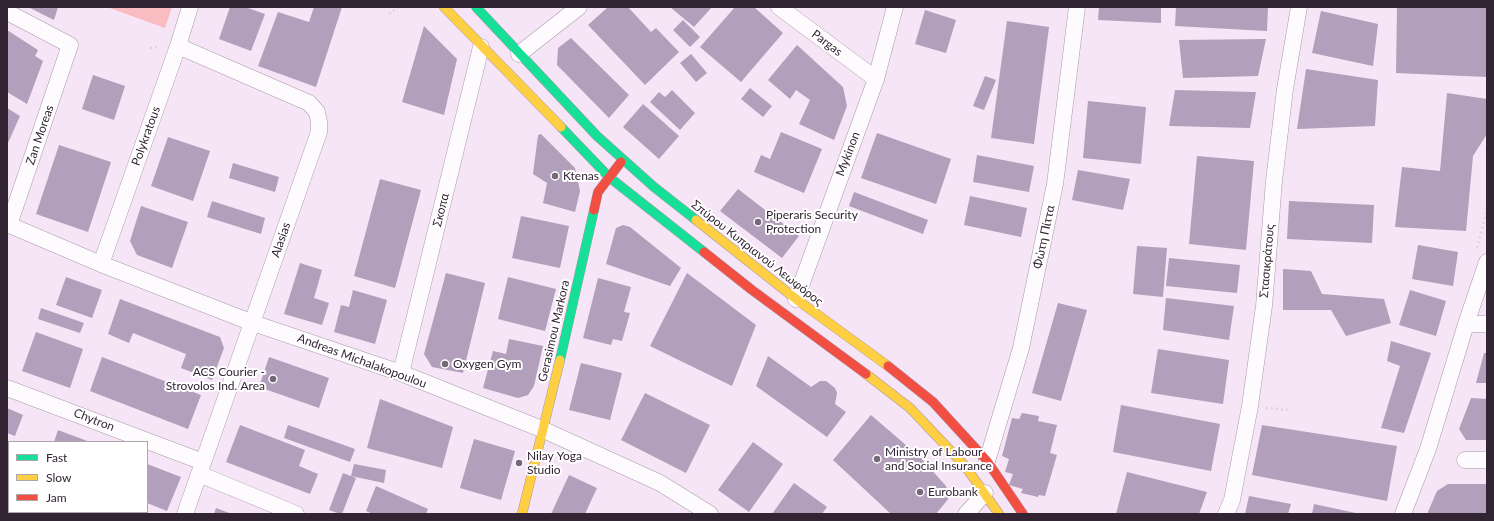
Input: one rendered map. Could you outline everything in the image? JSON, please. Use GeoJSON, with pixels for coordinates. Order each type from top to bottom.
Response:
{"type":"FeatureCollection","features":[{"type":"Feature","properties":{"kind":"main road"},"geometry":{"type":"LineString","coordinates":[[444,7],[481,47],[609,177],[746,286],[893,393],[928,426],[965,466],[998,514]]}},
{"type":"Feature","properties":{"kind":"main road","name":"Σπύρου Κυπριανού Λεωφόρος"},"geometry":{"type":"LineString","coordinates":[[476,7],[597,136],[675,204],[796,299],[928,398],[958,428],[987,461],[1023,514]]}},
{"type":"Feature","properties":{"kind":"main road","name":"Gerasimou Markora"},"geometry":{"type":"LineString","coordinates":[[522,514],[544,430],[598,192],[623,159]]}},
{"type":"Feature","properties":{"kind":"street","name":"Polykratous"},"geometry":{"type":"LineString","coordinates":[[101,264],[178,46],[190,7]]}},
{"type":"Feature","properties":{"kind":"street"},"geometry":{"type":"LineString","coordinates":[[519,54],[579,7]]}},
{"type":"Feature","properties":{"kind":"street","name":"Pargas"},"geometry":{"type":"LineString","coordinates":[[779,7],[876,79]]}},
{"type":"Feature","properties":{"kind":"street","name":"Mykinon"},"geometry":{"type":"LineString","coordinates":[[796,299],[876,79],[895,7]]}},
{"type":"Feature","properties":{"kind":"street","name":"Φώτη Πίττα"},"geometry":{"type":"LineString","coordinates":[[987,461],[1021,348],[1055,184],[1077,7]]}},
{"type":"Feature","properties":{"kind":"street","name":"Στασικράτους"},"geometry":{"type":"LineString","coordinates":[[1226,514],[1232,500],[1250,406],[1264,306],[1275,173],[1285,89],[1299,7]]}},
{"type":"Feature","properties":{"kind":"street","name":"Zan Moreas"},"geometry":{"type":"LineString","coordinates":[[7,12],[70,45],[8,224]]}},
{"type":"Feature","properties":{"kind":"street","name":"Alasias"},"geometry":{"type":"LineString","coordinates":[[178,46],[309,103],[317,112],[319,132],[185,514]]}},
{"type":"Feature","properties":{"kind":"street","name":"Σκοπα"},"geometry":{"type":"LineString","coordinates":[[401,373],[481,47]]}},
{"type":"Feature","properties":{"kind":"street","name":"Andreas Michalakopoulou"},"geometry":{"type":"LineString","coordinates":[[8,224],[101,264],[253,323],[401,373],[544,430],[660,483],[710,514]]}},
{"type":"Feature","properties":{"kind":"street"},"geometry":{"type":"LineString","coordinates":[[1403,514],[1428,449],[1466,324],[1482,256]]}},
{"type":"Feature","properties":{"kind":"street"},"geometry":{"type":"LineString","coordinates":[[1466,324],[1487,324]]}},
{"type":"Feature","properties":{"kind":"street","name":"Chytron"},"geometry":{"type":"LineString","coordinates":[[7,388],[136,441]]}},
{"type":"Feature","properties":{"kind":"street","name":"Chytron"},"geometry":{"type":"LineString","coordinates":[[148,446],[201,468],[296,514]]}},
{"type":"Feature","properties":{"kind":"street"},"geometry":{"type":"LineString","coordinates":[[1465,460],[1487,460]]}},
{"type":"Feature","properties":{"kind":"street"},"geometry":{"type":"LineString","coordinates":[[966,514],[985,493]]}},
{"type":"Feature","properties":{"kind":"path"},"geometry":{"type":"LineString","coordinates":[[389,14],[398,7]]}},
{"type":"Feature","properties":{"kind":"path"},"geometry":{"type":"LineString","coordinates":[[1482,256],[1487,210]]}},
{"type":"Feature","properties":{"kind":"path"},"geometry":{"type":"LineString","coordinates":[[1250,406],[1290,410]]}},
{"type":"Feature","properties":{"kind":"shaded area"},"geometry":{"type":"Polygon","coordinates":[[[107,7],[172,7],[165,28],[107,7]]]}},
{"type":"Feature","properties":{"kind":"building"},"geometry":{"type":"Polygon","coordinates":[[[28,7],[58,7],[54,20],[28,7]]]}},
{"type":"Feature","properties":{"kind":"building"},"geometry":{"type":"Polygon","coordinates":[[[230,7],[245,7],[265,14],[251,51],[219,39],[230,7]]]}},
{"type":"Feature","properties":{"kind":"building"},"geometry":{"type":"Polygon","coordinates":[[[314,7],[342,7],[316,87],[258,66],[278,12],[309,22],[314,7]]]}},
{"type":"Feature","properties":{"kind":"building"},"geometry":{"type":"Polygon","coordinates":[[[608,7],[628,7],[651,32],[656,28],[679,52],[645,85],[588,25],[608,7]]]}},
{"type":"Feature","properties":{"kind":"building"},"geometry":{"type":"Polygon","coordinates":[[[670,7],[712,7],[694,27],[670,7]]]}},
{"type":"Feature","properties":{"kind":"building"},"geometry":{"type":"Polygon","coordinates":[[[735,7],[754,7],[783,33],[741,82],[700,47],[735,7]]]}},
{"type":"Feature","properties":{"kind":"building"},"geometry":{"type":"Polygon","coordinates":[[[1099,7],[1161,7],[1161,23],[1098,20],[1099,7]]]}},
{"type":"Feature","properties":{"kind":"building"},"geometry":{"type":"Polygon","coordinates":[[[1176,7],[1268,7],[1267,31],[1175,26],[1176,7]]]}},
{"type":"Feature","properties":{"kind":"building"},"geometry":{"type":"Polygon","coordinates":[[[1397,7],[1487,7],[1487,77],[1396,73],[1397,7]]]}},
{"type":"Feature","properties":{"kind":"building"},"geometry":{"type":"Polygon","coordinates":[[[925,10],[956,20],[946,53],[915,44],[925,10]]]}},
{"type":"Feature","properties":{"kind":"building"},"geometry":{"type":"Polygon","coordinates":[[[1321,11],[1378,24],[1373,66],[1312,53],[1321,11]]]}},
{"type":"Feature","properties":{"kind":"building"},"geometry":{"type":"Polygon","coordinates":[[[683,20],[700,37],[690,47],[673,30],[683,20]]]}},
{"type":"Feature","properties":{"kind":"building"},"geometry":{"type":"Polygon","coordinates":[[[1007,21],[1049,27],[1034,144],[991,138],[1007,21]]]}},
{"type":"Feature","properties":{"kind":"building"},"geometry":{"type":"Polygon","coordinates":[[[424,26],[457,59],[444,115],[402,102],[424,26]]]}},
{"type":"Feature","properties":{"kind":"building"},"geometry":{"type":"Polygon","coordinates":[[[7,30],[38,50],[35,56],[43,61],[27,104],[7,92],[7,30]]]}},
{"type":"Feature","properties":{"kind":"building"},"geometry":{"type":"Polygon","coordinates":[[[571,38],[629,95],[609,118],[557,65],[558,48],[571,38]]]}},
{"type":"Feature","properties":{"kind":"building"},"geometry":{"type":"Polygon","coordinates":[[[1266,39],[1258,76],[1183,78],[1179,40],[1266,39]]]}},
{"type":"Feature","properties":{"kind":"building"},"geometry":{"type":"Polygon","coordinates":[[[797,45],[843,87],[847,106],[834,140],[799,124],[810,100],[796,90],[790,99],[768,80],[797,45]]]}},
{"type":"Feature","properties":{"kind":"building"},"geometry":{"type":"Polygon","coordinates":[[[691,54],[707,73],[696,82],[680,63],[691,54]]]}},
{"type":"Feature","properties":{"kind":"building"},"geometry":{"type":"Polygon","coordinates":[[[1306,69],[1378,80],[1375,126],[1297,129],[1306,69]]]}},
{"type":"Feature","properties":{"kind":"building"},"geometry":{"type":"Polygon","coordinates":[[[93,75],[125,86],[114,120],[82,109],[93,75]]]}},
{"type":"Feature","properties":{"kind":"building"},"geometry":{"type":"Polygon","coordinates":[[[985,76],[996,80],[984,110],[973,106],[985,76]]]}},
{"type":"Feature","properties":{"kind":"building"},"geometry":{"type":"Polygon","coordinates":[[[750,88],[772,106],[763,117],[741,99],[750,88]]]}},
{"type":"Feature","properties":{"kind":"building"},"geometry":{"type":"Polygon","coordinates":[[[672,90],[695,113],[680,130],[650,102],[659,92],[665,97],[672,90]]]}},
{"type":"Feature","properties":{"kind":"building"},"geometry":{"type":"Polygon","coordinates":[[[1175,90],[1256,92],[1250,128],[1169,126],[1175,90]]]}},
{"type":"Feature","properties":{"kind":"building"},"geometry":{"type":"Polygon","coordinates":[[[1447,93],[1487,99],[1487,134],[1473,156],[1466,231],[1395,227],[1402,167],[1440,171],[1447,93]]]}},
{"type":"Feature","properties":{"kind":"building"},"geometry":{"type":"Polygon","coordinates":[[[1088,101],[1146,107],[1141,164],[1083,158],[1088,101]]]}},
{"type":"Feature","properties":{"kind":"building"},"geometry":{"type":"Polygon","coordinates":[[[643,104],[679,136],[659,159],[623,127],[643,104]]]}},
{"type":"Feature","properties":{"kind":"building"},"geometry":{"type":"Polygon","coordinates":[[[7,108],[20,116],[8,143],[7,142],[7,108]]]}},
{"type":"Feature","properties":{"kind":"building"},"geometry":{"type":"Polygon","coordinates":[[[781,132],[822,149],[804,193],[754,172],[761,155],[770,159],[781,132]]]}},
{"type":"Feature","properties":{"kind":"building"},"geometry":{"type":"Polygon","coordinates":[[[877,133],[951,159],[936,204],[861,178],[877,133]]]}},
{"type":"Feature","properties":{"kind":"building"},"geometry":{"type":"Polygon","coordinates":[[[541,134],[575,168],[580,191],[575,212],[543,203],[547,183],[533,174],[538,135],[541,134]]]}},
{"type":"Feature","properties":{"kind":"building"},"geometry":{"type":"Polygon","coordinates":[[[168,137],[210,151],[193,201],[151,186],[168,137]]]}},
{"type":"Feature","properties":{"kind":"building"},"geometry":{"type":"Polygon","coordinates":[[[59,145],[111,162],[88,232],[36,214],[59,145]]]}},
{"type":"Feature","properties":{"kind":"building"},"geometry":{"type":"Polygon","coordinates":[[[977,155],[1034,166],[1029,192],[973,182],[977,155]]]}},
{"type":"Feature","properties":{"kind":"building"},"geometry":{"type":"Polygon","coordinates":[[[1197,156],[1254,161],[1246,250],[1189,244],[1197,156]]]}},
{"type":"Feature","properties":{"kind":"building"},"geometry":{"type":"Polygon","coordinates":[[[233,163],[279,177],[275,192],[229,178],[233,163]]]}},
{"type":"Feature","properties":{"kind":"building"},"geometry":{"type":"Polygon","coordinates":[[[1078,170],[1130,179],[1123,210],[1072,200],[1078,170]]]}},
{"type":"Feature","properties":{"kind":"building"},"geometry":{"type":"Polygon","coordinates":[[[380,179],[421,190],[395,288],[354,276],[380,179]]]}},
{"type":"Feature","properties":{"kind":"building","name":"Piperaris Security Protection"},"geometry":{"type":"Polygon","coordinates":[[[738,189],[799,236],[782,258],[720,211],[738,189]]]}},
{"type":"Feature","properties":{"kind":"building"},"geometry":{"type":"Polygon","coordinates":[[[854,192],[928,220],[923,234],[849,206],[854,192]]]}},
{"type":"Feature","properties":{"kind":"building"},"geometry":{"type":"Polygon","coordinates":[[[970,196],[1027,208],[1021,237],[964,225],[970,196]]]}},
{"type":"Feature","properties":{"kind":"building"},"geometry":{"type":"Polygon","coordinates":[[[212,201],[265,218],[261,234],[207,217],[212,201]]]}},
{"type":"Feature","properties":{"kind":"building"},"geometry":{"type":"Polygon","coordinates":[[[1289,201],[1374,205],[1372,243],[1287,239],[1289,201]]]}},
{"type":"Feature","properties":{"kind":"building"},"geometry":{"type":"Polygon","coordinates":[[[141,206],[188,222],[172,268],[137,255],[130,241],[141,206]]]}},
{"type":"Feature","properties":{"kind":"building"},"geometry":{"type":"Polygon","coordinates":[[[521,216],[569,226],[560,268],[512,258],[521,216]]]}},
{"type":"Feature","properties":{"kind":"building"},"geometry":{"type":"Polygon","coordinates":[[[623,225],[630,227],[681,268],[670,286],[606,264],[616,228],[623,225]]]}},
{"type":"Feature","properties":{"kind":"building"},"geometry":{"type":"Polygon","coordinates":[[[1418,245],[1458,252],[1453,286],[1412,279],[1418,245]]]}},
{"type":"Feature","properties":{"kind":"building"},"geometry":{"type":"Polygon","coordinates":[[[1137,246],[1167,248],[1163,297],[1133,294],[1137,246]]]}},
{"type":"Feature","properties":{"kind":"building"},"geometry":{"type":"Polygon","coordinates":[[[1169,258],[1240,265],[1237,293],[1166,286],[1169,258]]]}},
{"type":"Feature","properties":{"kind":"building"},"geometry":{"type":"Polygon","coordinates":[[[300,263],[322,270],[314,298],[329,303],[322,325],[284,314],[300,263]]]}},
{"type":"Feature","properties":{"kind":"building"},"geometry":{"type":"Polygon","coordinates":[[[1283,269],[1311,271],[1322,294],[1384,299],[1391,323],[1346,336],[1331,310],[1283,310],[1283,269]]]}},
{"type":"Feature","properties":{"kind":"building"},"geometry":{"type":"Polygon","coordinates":[[[446,273],[485,283],[463,373],[432,367],[424,354],[446,273]]]}},
{"type":"Feature","properties":{"kind":"building"},"geometry":{"type":"Polygon","coordinates":[[[687,273],[756,325],[732,386],[650,346],[687,273]]]}},
{"type":"Feature","properties":{"kind":"building"},"geometry":{"type":"Polygon","coordinates":[[[66,277],[102,290],[92,318],[56,305],[66,277]]]}},
{"type":"Feature","properties":{"kind":"building"},"geometry":{"type":"Polygon","coordinates":[[[508,277],[556,289],[545,331],[498,319],[508,277]]]}},
{"type":"Feature","properties":{"kind":"building"},"geometry":{"type":"Polygon","coordinates":[[[598,278],[631,287],[624,312],[630,313],[622,341],[613,339],[611,345],[583,338],[598,278]]]}},
{"type":"Feature","properties":{"kind":"building"},"geometry":{"type":"Polygon","coordinates":[[[353,290],[387,300],[375,344],[334,332],[341,305],[349,307],[353,290]]]}},
{"type":"Feature","properties":{"kind":"building"},"geometry":{"type":"Polygon","coordinates":[[[1410,290],[1446,301],[1436,336],[1399,325],[1410,290]]]}},
{"type":"Feature","properties":{"kind":"building"},"geometry":{"type":"Polygon","coordinates":[[[1166,298],[1234,306],[1229,340],[1163,330],[1166,298]]]}},
{"type":"Feature","properties":{"kind":"building"},"geometry":{"type":"Polygon","coordinates":[[[120,299],[220,337],[224,348],[212,380],[181,368],[186,354],[133,333],[129,343],[108,334],[120,299]]]}},
{"type":"Feature","properties":{"kind":"building"},"geometry":{"type":"Polygon","coordinates":[[[1058,303],[1087,310],[1061,401],[1032,393],[1058,303]]]}},
{"type":"Feature","properties":{"kind":"building"},"geometry":{"type":"Polygon","coordinates":[[[41,308],[84,323],[80,333],[38,319],[41,308]]]}},
{"type":"Feature","properties":{"kind":"building"},"geometry":{"type":"Polygon","coordinates":[[[36,332],[83,349],[70,388],[22,371],[36,332]]]}},
{"type":"Feature","properties":{"kind":"building"},"geometry":{"type":"Polygon","coordinates":[[[509,339],[543,346],[534,386],[528,395],[518,398],[483,388],[493,351],[506,354],[509,339]]]}},
{"type":"Feature","properties":{"kind":"building"},"geometry":{"type":"Polygon","coordinates":[[[1391,341],[1431,353],[1404,433],[1381,428],[1400,366],[1387,361],[1391,341]]]}},
{"type":"Feature","properties":{"kind":"building"},"geometry":{"type":"Polygon","coordinates":[[[1158,349],[1229,360],[1223,404],[1151,393],[1158,349]]]}},
{"type":"Feature","properties":{"kind":"building"},"geometry":{"type":"Polygon","coordinates":[[[1484,353],[1487,353],[1487,383],[1476,383],[1484,353]]]}},
{"type":"Feature","properties":{"kind":"building"},"geometry":{"type":"Polygon","coordinates":[[[768,356],[811,387],[820,381],[826,381],[835,388],[837,393],[835,404],[846,412],[827,437],[756,386],[768,356]]]}},
{"type":"Feature","properties":{"kind":"building"},"geometry":{"type":"Polygon","coordinates":[[[102,357],[201,395],[188,429],[90,391],[102,357]]]}},
{"type":"Feature","properties":{"kind":"building"},"geometry":{"type":"Polygon","coordinates":[[[269,357],[329,378],[319,408],[259,387],[269,357]]]}},
{"type":"Feature","properties":{"kind":"building"},"geometry":{"type":"Polygon","coordinates":[[[581,363],[622,373],[610,420],[569,410],[581,363]]]}},
{"type":"Feature","properties":{"kind":"building"},"geometry":{"type":"Polygon","coordinates":[[[645,393],[710,425],[686,473],[621,440],[645,393]]]}},
{"type":"Feature","properties":{"kind":"building"},"geometry":{"type":"Polygon","coordinates":[[[1471,398],[1487,399],[1487,440],[1466,440],[1459,429],[1471,398]]]}},
{"type":"Feature","properties":{"kind":"building"},"geometry":{"type":"Polygon","coordinates":[[[380,399],[453,427],[442,468],[367,448],[380,399]]]}},
{"type":"Feature","properties":{"kind":"building"},"geometry":{"type":"Polygon","coordinates":[[[1121,405],[1220,424],[1211,471],[1113,452],[1121,405]]]}},
{"type":"Feature","properties":{"kind":"building"},"geometry":{"type":"Polygon","coordinates":[[[7,408],[23,415],[15,436],[7,433],[7,408]]]}},
{"type":"Feature","properties":{"kind":"building"},"geometry":{"type":"Polygon","coordinates":[[[1022,413],[1039,416],[1038,421],[1057,425],[1050,453],[1057,455],[1045,496],[1039,495],[1038,497],[1021,493],[1023,489],[1009,485],[1013,474],[1005,472],[1009,459],[1002,456],[1012,418],[1019,419],[1022,413]]]}},
{"type":"Feature","properties":{"kind":"building","name":"Ministry of Labour and Social Insurance"},"geometry":{"type":"Polygon","coordinates":[[[871,415],[921,458],[946,486],[949,498],[936,514],[891,514],[833,460],[871,415]]]}},
{"type":"Feature","properties":{"kind":"building"},"geometry":{"type":"Polygon","coordinates":[[[240,425],[305,450],[299,466],[318,474],[310,494],[226,462],[240,425]]]}},
{"type":"Feature","properties":{"kind":"building"},"geometry":{"type":"Polygon","coordinates":[[[288,425],[355,449],[350,462],[284,438],[288,425]]]}},
{"type":"Feature","properties":{"kind":"building"},"geometry":{"type":"Polygon","coordinates":[[[1262,425],[1397,446],[1387,501],[1252,475],[1262,425]]]}},
{"type":"Feature","properties":{"kind":"building"},"geometry":{"type":"Polygon","coordinates":[[[58,430],[87,441],[54,441],[58,430]]]}},
{"type":"Feature","properties":{"kind":"building"},"geometry":{"type":"Polygon","coordinates":[[[474,439],[515,451],[501,500],[460,488],[474,439]]]}},
{"type":"Feature","properties":{"kind":"building"},"geometry":{"type":"Polygon","coordinates":[[[753,442],[783,464],[749,512],[718,490],[753,442]]]}},
{"type":"Feature","properties":{"kind":"building"},"geometry":{"type":"Polygon","coordinates":[[[148,464],[181,477],[167,511],[148,503],[148,464]]]}},
{"type":"Feature","properties":{"kind":"building"},"geometry":{"type":"Polygon","coordinates":[[[354,464],[386,470],[384,483],[351,476],[354,464]]]}},
{"type":"Feature","properties":{"kind":"building"},"geometry":{"type":"Polygon","coordinates":[[[7,470],[8,498],[7,501],[7,470]]]}},
{"type":"Feature","properties":{"kind":"building"},"geometry":{"type":"Polygon","coordinates":[[[1127,472],[1207,492],[1199,514],[1116,514],[1127,472]]]}},
{"type":"Feature","properties":{"kind":"building"},"geometry":{"type":"Polygon","coordinates":[[[343,473],[356,478],[342,514],[340,514],[329,510],[343,473]]]}},
{"type":"Feature","properties":{"kind":"building"},"geometry":{"type":"Polygon","coordinates":[[[569,475],[597,488],[585,514],[551,514],[569,475]]]}},
{"type":"Feature","properties":{"kind":"building"},"geometry":{"type":"Polygon","coordinates":[[[794,483],[827,507],[822,514],[772,514],[794,483]]]}},
{"type":"Feature","properties":{"kind":"building"},"geometry":{"type":"Polygon","coordinates":[[[1448,484],[1487,484],[1487,514],[1427,514],[1437,491],[1448,484]]]}},
{"type":"Feature","properties":{"kind":"building"},"geometry":{"type":"Polygon","coordinates":[[[376,486],[428,509],[426,514],[373,514],[366,511],[376,486]]]}},
{"type":"Feature","properties":{"kind":"building"},"geometry":{"type":"Polygon","coordinates":[[[1249,496],[1291,504],[1288,514],[1245,514],[1249,496]]]}},
{"type":"Feature","properties":{"kind":"building"},"geometry":{"type":"Polygon","coordinates":[[[1314,504],[1356,513],[1356,514],[1312,514],[1314,504]]]}},
{"type":"Feature","properties":{"kind":"building"},"geometry":{"type":"Polygon","coordinates":[[[216,508],[232,514],[214,514],[216,508]]]}},
{"type":"Feature","properties":{"kind":"building"},"geometry":{"type":"Polygon","coordinates":[[[81,513],[83,514],[37,514],[81,513]]]}},
{"type":"Feature","properties":{"kind":"traffic: fast"},"geometry":{"type":"LineString","coordinates":[[476,7],[597,136],[654,187],[696,220]]}},
{"type":"Feature","properties":{"kind":"traffic: fast"},"geometry":{"type":"LineString","coordinates":[[561,127],[609,177],[704,252]]}},
{"type":"Feature","properties":{"kind":"traffic: fast"},"geometry":{"type":"LineString","coordinates":[[560,360],[594,210]]}},
{"type":"Feature","properties":{"kind":"traffic: slow"},"geometry":{"type":"LineString","coordinates":[[444,7],[561,127]]}},
{"type":"Feature","properties":{"kind":"traffic: slow"},"geometry":{"type":"LineString","coordinates":[[696,220],[796,299],[888,366]]}},
{"type":"Feature","properties":{"kind":"traffic: slow"},"geometry":{"type":"LineString","coordinates":[[522,514],[560,360]]}},
{"type":"Feature","properties":{"kind":"traffic: slow"},"geometry":{"type":"LineString","coordinates":[[866,374],[910,408],[965,466],[999,514]]}},
{"type":"Feature","properties":{"kind":"traffic: jam"},"geometry":{"type":"LineString","coordinates":[[594,210],[598,192],[621,162]]}},
{"type":"Feature","properties":{"kind":"traffic: jam"},"geometry":{"type":"LineString","coordinates":[[704,252],[752,290],[866,374]]}},
{"type":"Feature","properties":{"kind":"traffic: jam"},"geometry":{"type":"LineString","coordinates":[[888,366],[933,402],[987,461],[1023,514]]}},
{"type":"Feature","properties":{"kind":"place","name":"Ktenas"},"geometry":{"type":"Point","coordinates":[555,176]}},
{"type":"Feature","properties":{"kind":"place","name":"Piperaris Security Protection"},"geometry":{"type":"Point","coordinates":[758,222]}},
{"type":"Feature","properties":{"kind":"place","name":"Oxygen Gym"},"geometry":{"type":"Point","coordinates":[445,364]}},
{"type":"Feature","properties":{"kind":"place","name":"ACS Courier - Strovolos Ind. Area"},"geometry":{"type":"Point","coordinates":[273,379]}},
{"type":"Feature","properties":{"kind":"place","name":"Ministry of Labour and Social Insurance"},"geometry":{"type":"Point","coordinates":[877,459]}},
{"type":"Feature","properties":{"kind":"place","name":"Nilay Yoga Studio"},"geometry":{"type":"Point","coordinates":[519,463]}},
{"type":"Feature","properties":{"kind":"place","name":"Eurobank"},"geometry":{"type":"Point","coordinates":[920,492]}}]}
